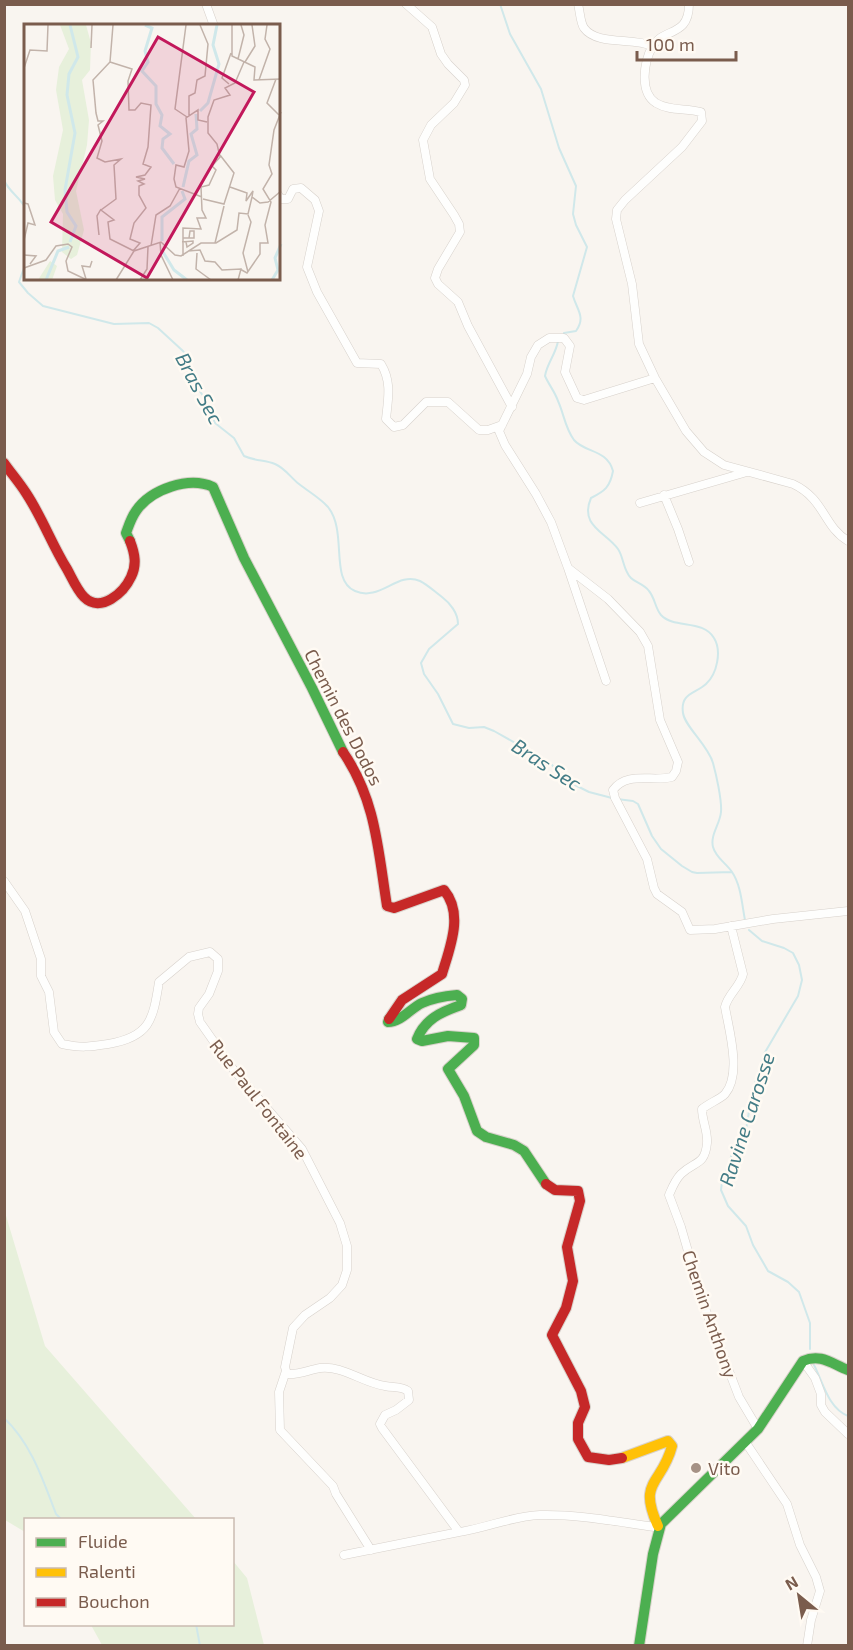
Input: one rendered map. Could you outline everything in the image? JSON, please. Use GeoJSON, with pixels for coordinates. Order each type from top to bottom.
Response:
{"type":"FeatureCollection","features":[{"type":"Feature","properties":{"kind":"street"},"geometry":{"type":"LineString","coordinates":[[206,4],[213,24]]}},
{"type":"Feature","properties":{"kind":"street"},"geometry":{"type":"LineString","coordinates":[[406,4],[432,27],[441,54],[465,84],[454,103],[431,125],[423,140],[430,179],[454,215],[460,232],[435,278],[438,284],[458,302],[468,326],[512,407]]}},
{"type":"Feature","properties":{"kind":"street"},"geometry":{"type":"LineString","coordinates":[[578,4],[584,27],[592,34],[606,39],[644,42],[652,46]]}},
{"type":"Feature","properties":{"kind":"street"},"geometry":{"type":"LineString","coordinates":[[689,4],[689,15],[684,25],[652,46],[644,85],[648,95],[656,103],[669,108],[701,112],[702,121],[693,136],[617,210],[616,219],[632,284],[639,344],[655,378],[686,431],[704,452],[724,465],[803,489],[813,497],[837,534],[849,541]]}},
{"type":"Feature","properties":{"kind":"street"},"geometry":{"type":"LineString","coordinates":[[280,199],[288,199],[293,189],[301,188],[315,200],[319,211],[307,267],[317,292],[357,363],[381,364],[387,373],[389,389],[386,418],[390,425],[394,427],[403,424],[426,402],[448,402],[479,430],[488,430],[502,425]]}},
{"type":"Feature","properties":{"kind":"street"},"geometry":{"type":"LineString","coordinates":[[606,681],[568,568],[546,513],[504,445],[499,431],[527,374],[531,357],[538,345],[549,338],[564,338],[570,346],[565,372],[577,398],[584,400],[655,378]]}},
{"type":"Feature","properties":{"kind":"street","name":"Chemin des Dodos"},"geometry":{"type":"LineString","coordinates":[[4,463],[27,494],[56,551],[84,597],[100,603],[113,599],[124,588],[135,566],[133,551],[126,533],[137,508],[148,499],[170,488],[195,482],[207,483],[213,487],[244,558],[312,688],[339,747],[357,773],[372,813],[387,906],[394,908],[444,890],[449,895],[454,916],[450,946],[442,974],[409,996],[390,1013],[388,1022],[395,1022],[414,1006],[438,996],[457,995],[462,999],[461,1005],[439,1012],[427,1021],[420,1029],[417,1039],[422,1041],[433,1037],[454,1035],[474,1038],[474,1045],[448,1069],[450,1076],[464,1096],[480,1133],[509,1142],[524,1151],[538,1168],[548,1187],[556,1190],[578,1191],[580,1201],[567,1247],[573,1281],[566,1308],[552,1335],[581,1391],[585,1407],[578,1423],[579,1438],[588,1457],[611,1462],[668,1441],[672,1446],[671,1454],[652,1483],[648,1497],[652,1516],[659,1525]]}},
{"type":"Feature","properties":{"kind":"street"},"geometry":{"type":"LineString","coordinates":[[640,503],[752,472]]}},
{"type":"Feature","properties":{"kind":"street"},"geometry":{"type":"LineString","coordinates":[[664,495],[689,562]]}},
{"type":"Feature","properties":{"kind":"street"},"geometry":{"type":"LineString","coordinates":[[568,568],[608,599],[640,632],[648,646],[660,720],[678,762],[676,771],[672,777],[664,779],[628,779],[618,783],[613,790],[647,859],[657,894],[682,912],[690,930],[698,931],[773,919],[849,911]]}},
{"type":"Feature","properties":{"kind":"street","name":"Rue Paul Fontaine"},"geometry":{"type":"LineString","coordinates":[[4,881],[25,911],[41,959],[42,976],[49,992],[54,1032],[62,1044],[81,1048],[128,1040],[144,1029],[155,1009],[159,982],[189,957],[202,952],[210,952],[218,959],[218,971],[199,1008],[200,1022],[233,1069],[302,1149],[340,1223],[347,1246],[346,1270],[342,1285],[330,1298],[305,1315],[293,1328],[286,1371]]}},
{"type":"Feature","properties":{"kind":"street","name":"Chemin Anthony"},"geometry":{"type":"LineString","coordinates":[[731,927],[742,975],[741,981],[726,1001],[725,1007],[734,1052],[730,1086],[723,1096],[702,1109],[702,1119],[708,1135],[707,1147],[702,1160],[680,1174],[669,1196],[681,1227],[703,1303],[739,1397],[758,1429]]}},
{"type":"Feature","properties":{"kind":"street"},"geometry":{"type":"LineString","coordinates":[[639,1646],[652,1554],[659,1525],[746,1443],[758,1429],[802,1361],[820,1356],[849,1370]]}},
{"type":"Feature","properties":{"kind":"street"},"geometry":{"type":"LineString","coordinates":[[802,1361],[815,1378],[821,1394],[821,1405],[825,1412],[849,1434]]}},
{"type":"Feature","properties":{"kind":"street"},"geometry":{"type":"LineString","coordinates":[[371,1550],[333,1486],[280,1430],[279,1392],[286,1371],[287,1374],[298,1374],[322,1368],[339,1370],[374,1384],[402,1387],[408,1391],[410,1400],[385,1415],[380,1424],[459,1532]]}},
{"type":"Feature","properties":{"kind":"street"},"geometry":{"type":"LineString","coordinates":[[746,1443],[787,1504],[800,1545],[816,1577],[820,1592],[809,1628],[807,1646]]}},
{"type":"Feature","properties":{"kind":"street"},"geometry":{"type":"LineString","coordinates":[[344,1555],[477,1529],[515,1518],[540,1515],[576,1516],[659,1525]]}},
{"type":"Feature","properties":{"kind":"green space"},"geometry":{"type":"Polygon","coordinates":[[[4,1209],[45,1346],[195,1518],[24,1518],[24,1531],[5,1520],[4,1209]]]}},
{"type":"Feature","properties":{"kind":"green space"},"geometry":{"type":"Polygon","coordinates":[[[234,1562],[247,1578],[264,1645],[102,1645],[92,1626],[234,1626],[234,1562]]]}},
{"type":"Feature","properties":{"kind":"waterway","name":"Ravine Carosse"},"geometry":{"type":"LineString","coordinates":[[500,4],[510,34],[541,89],[559,148],[576,186],[573,214],[587,247],[573,296],[580,314],[579,326],[576,331],[564,333]]}},
{"type":"Feature","properties":{"kind":"waterway","name":"Bras Sec"},"geometry":{"type":"LineString","coordinates":[[4,180],[24,206]]}},
{"type":"Feature","properties":{"kind":"waterway","name":"Bras Sec"},"geometry":{"type":"LineString","coordinates":[[24,268],[19,282],[43,306],[114,324],[149,323],[158,328],[183,351],[189,359],[192,381],[204,397],[215,423],[234,438],[244,456],[279,466],[328,507],[337,529],[340,566],[347,585],[355,591],[372,593],[412,579],[420,581],[448,602],[455,612],[458,624],[429,649],[421,663],[424,674],[438,694],[453,724],[469,728],[484,727],[494,731],[549,762],[569,782],[589,792],[612,798]]}},
{"type":"Feature","properties":{"kind":"waterway","name":"Ravine Carosse"},"geometry":{"type":"LineString","coordinates":[[558,341],[545,376],[557,398],[574,440],[601,455],[613,471],[606,488],[591,498],[588,508],[591,522],[618,549],[628,575],[649,591],[661,615],[673,622],[703,628],[714,638],[718,649],[717,662],[710,680],[686,698],[683,713],[713,763],[721,807],[712,843],[716,854],[735,877],[745,920]]}},
{"type":"Feature","properties":{"kind":"waterway","name":"Bras Sec"},"geometry":{"type":"LineString","coordinates":[[617,799],[638,804],[652,836],[661,849],[682,866],[697,873],[732,872]]}},
{"type":"Feature","properties":{"kind":"waterway","name":"Ravine Carosse"},"geometry":{"type":"LineString","coordinates":[[749,930],[762,941],[793,953],[799,965],[802,980],[798,996],[764,1054],[752,1093],[745,1136],[740,1147],[732,1154],[721,1190],[728,1206],[746,1226],[753,1245],[768,1271],[788,1282],[799,1292],[810,1323],[810,1349]]}},
{"type":"Feature","properties":{"kind":"waterway","name":"Ravine Carosse"},"geometry":{"type":"LineString","coordinates":[[814,1365],[831,1401],[848,1416]]}},
{"type":"Feature","properties":{"kind":"waterway"},"geometry":{"type":"LineString","coordinates":[[4,1418],[29,1450],[56,1514],[60,1518]]}},
{"type":"Feature","properties":{"kind":"waterway"},"geometry":{"type":"LineString","coordinates":[[196,1626],[200,1646]]}},
{"type":"Feature","properties":{"kind":"traffic: fast"},"geometry":{"type":"LineString","coordinates":[[130,541],[126,533],[131,519],[151,496],[182,484],[193,483],[213,487],[244,558],[343,752]]}},
{"type":"Feature","properties":{"kind":"traffic: fast"},"geometry":{"type":"LineString","coordinates":[[389,1019],[388,1022],[397,1020],[426,1001],[457,995],[462,999],[461,1005],[429,1021],[417,1039],[422,1041],[448,1036],[474,1038],[474,1045],[448,1069],[464,1096],[477,1131],[486,1137],[514,1145],[524,1151],[546,1184]]}},
{"type":"Feature","properties":{"kind":"traffic: fast"},"geometry":{"type":"LineString","coordinates":[[639,1646],[653,1554],[661,1524],[758,1429],[803,1361],[821,1359],[848,1370]]}},
{"type":"Feature","properties":{"kind":"traffic: slow"},"geometry":{"type":"LineString","coordinates":[[622,1458],[668,1441],[672,1446],[668,1459],[653,1483],[651,1491],[652,1511],[658,1526]]}},
{"type":"Feature","properties":{"kind":"traffic: jam"},"geometry":{"type":"LineString","coordinates":[[4,463],[32,502],[77,587],[91,602],[98,603],[111,599],[128,583],[135,564],[130,541]]}},
{"type":"Feature","properties":{"kind":"traffic: jam"},"geometry":{"type":"LineString","coordinates":[[343,752],[363,788],[369,807],[378,845],[387,906],[394,908],[444,890],[453,909],[454,931],[442,974],[402,1000],[389,1019]]}},
{"type":"Feature","properties":{"kind":"traffic: jam"},"geometry":{"type":"LineString","coordinates":[[546,1184],[555,1190],[578,1191],[580,1201],[567,1247],[573,1281],[566,1308],[552,1335],[581,1391],[585,1407],[578,1423],[578,1439],[588,1457],[609,1460],[622,1458]]}},
{"type":"Feature","properties":{"kind":"place","name":"Vito"},"geometry":{"type":"Point","coordinates":[696,1468]}}]}
